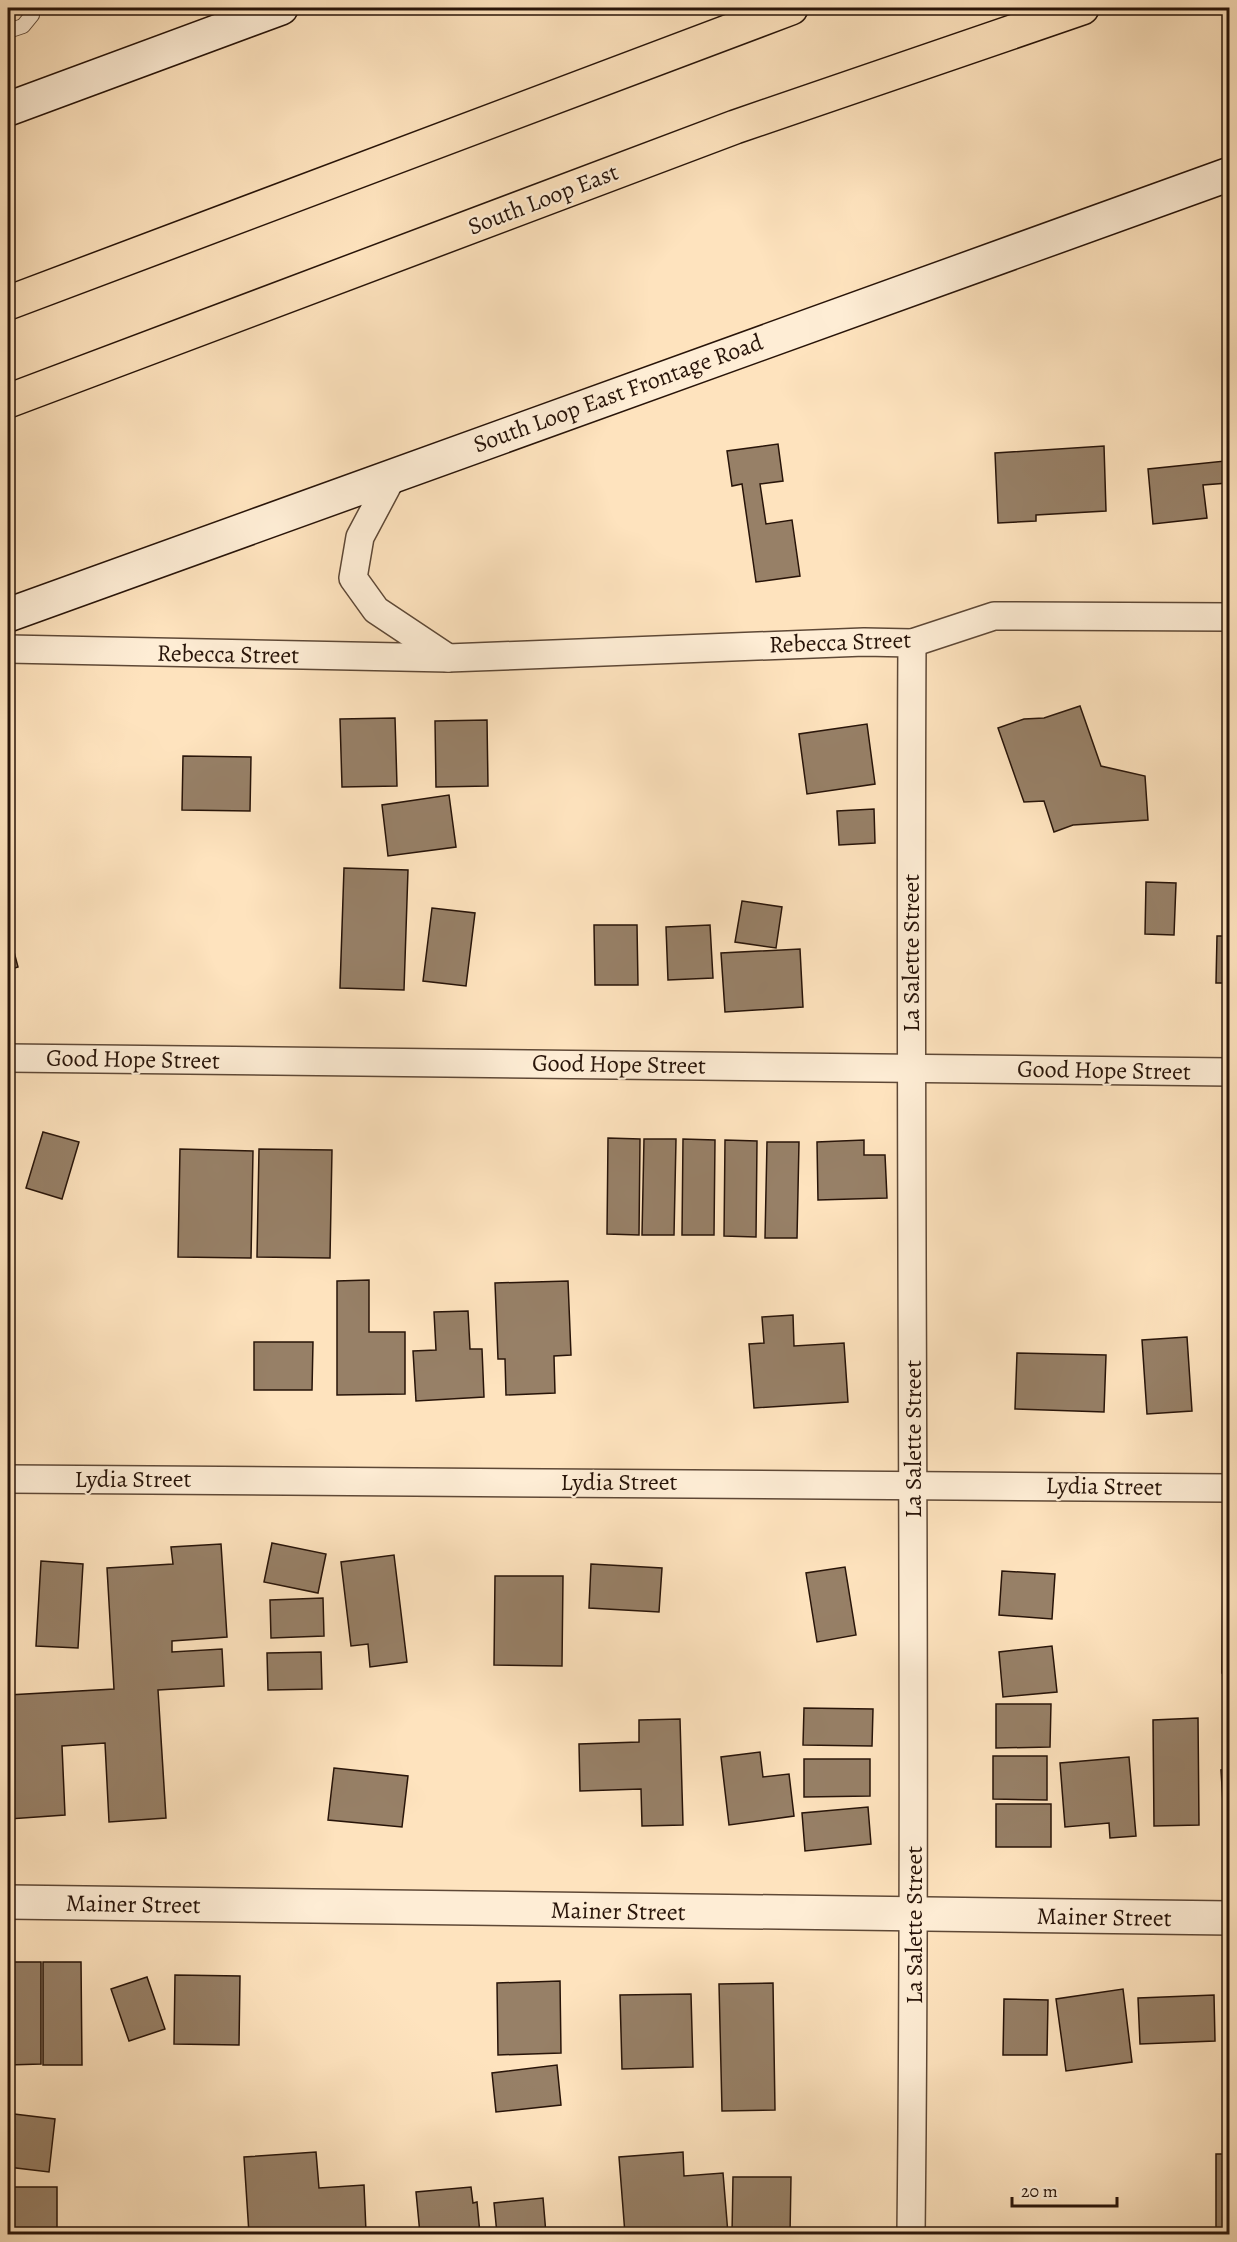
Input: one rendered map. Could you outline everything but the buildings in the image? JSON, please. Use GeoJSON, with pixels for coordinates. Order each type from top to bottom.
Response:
{"type":"FeatureCollection","features":[{"type":"Feature","properties":{"kind":"highway"},"geometry":{"type":"LineString","coordinates":[[8,303],[791,8]]}},
{"type":"Feature","properties":{"kind":"highway","name":"South Loop East"},"geometry":{"type":"LineString","coordinates":[[8,401],[735,127],[1082,8]]}},
{"type":"Feature","properties":{"kind":"main road"},"geometry":{"type":"LineString","coordinates":[[8,109],[281,8]]}},
{"type":"Feature","properties":{"kind":"main road","name":"South Loop East Frontage Road"},"geometry":{"type":"LineString","coordinates":[[8,615],[1230,174]]}},
{"type":"Feature","properties":{"kind":"main road","name":"Mainer Street"},"geometry":{"type":"LineString","coordinates":[[8,1902],[914,1916],[1230,1918]]}},
{"type":"Feature","properties":{"kind":"street"},"geometry":{"type":"LineString","coordinates":[[393,475],[360,537],[353,578],[376,610],[448,658]]}},
{"type":"Feature","properties":{"kind":"street","name":"Rebecca Street"},"geometry":{"type":"LineString","coordinates":[[8,649],[448,658],[864,642],[912,643],[994,616],[1230,617]]}},
{"type":"Feature","properties":{"kind":"street","name":"La Salette Street"},"geometry":{"type":"LineString","coordinates":[[911,2235],[914,1916],[910,1066],[912,643]]}},
{"type":"Feature","properties":{"kind":"street","name":"Good Hope Street"},"geometry":{"type":"LineString","coordinates":[[8,1058],[910,1066],[1230,1072]]}},
{"type":"Feature","properties":{"kind":"street","name":"Lydia Street"},"geometry":{"type":"LineString","coordinates":[[8,1479],[1230,1488]]}},
{"type":"Feature","properties":{"kind":"lane"},"geometry":{"type":"LineString","coordinates":[[8,31],[23,26],[32,15],[30,8]]}}]}
